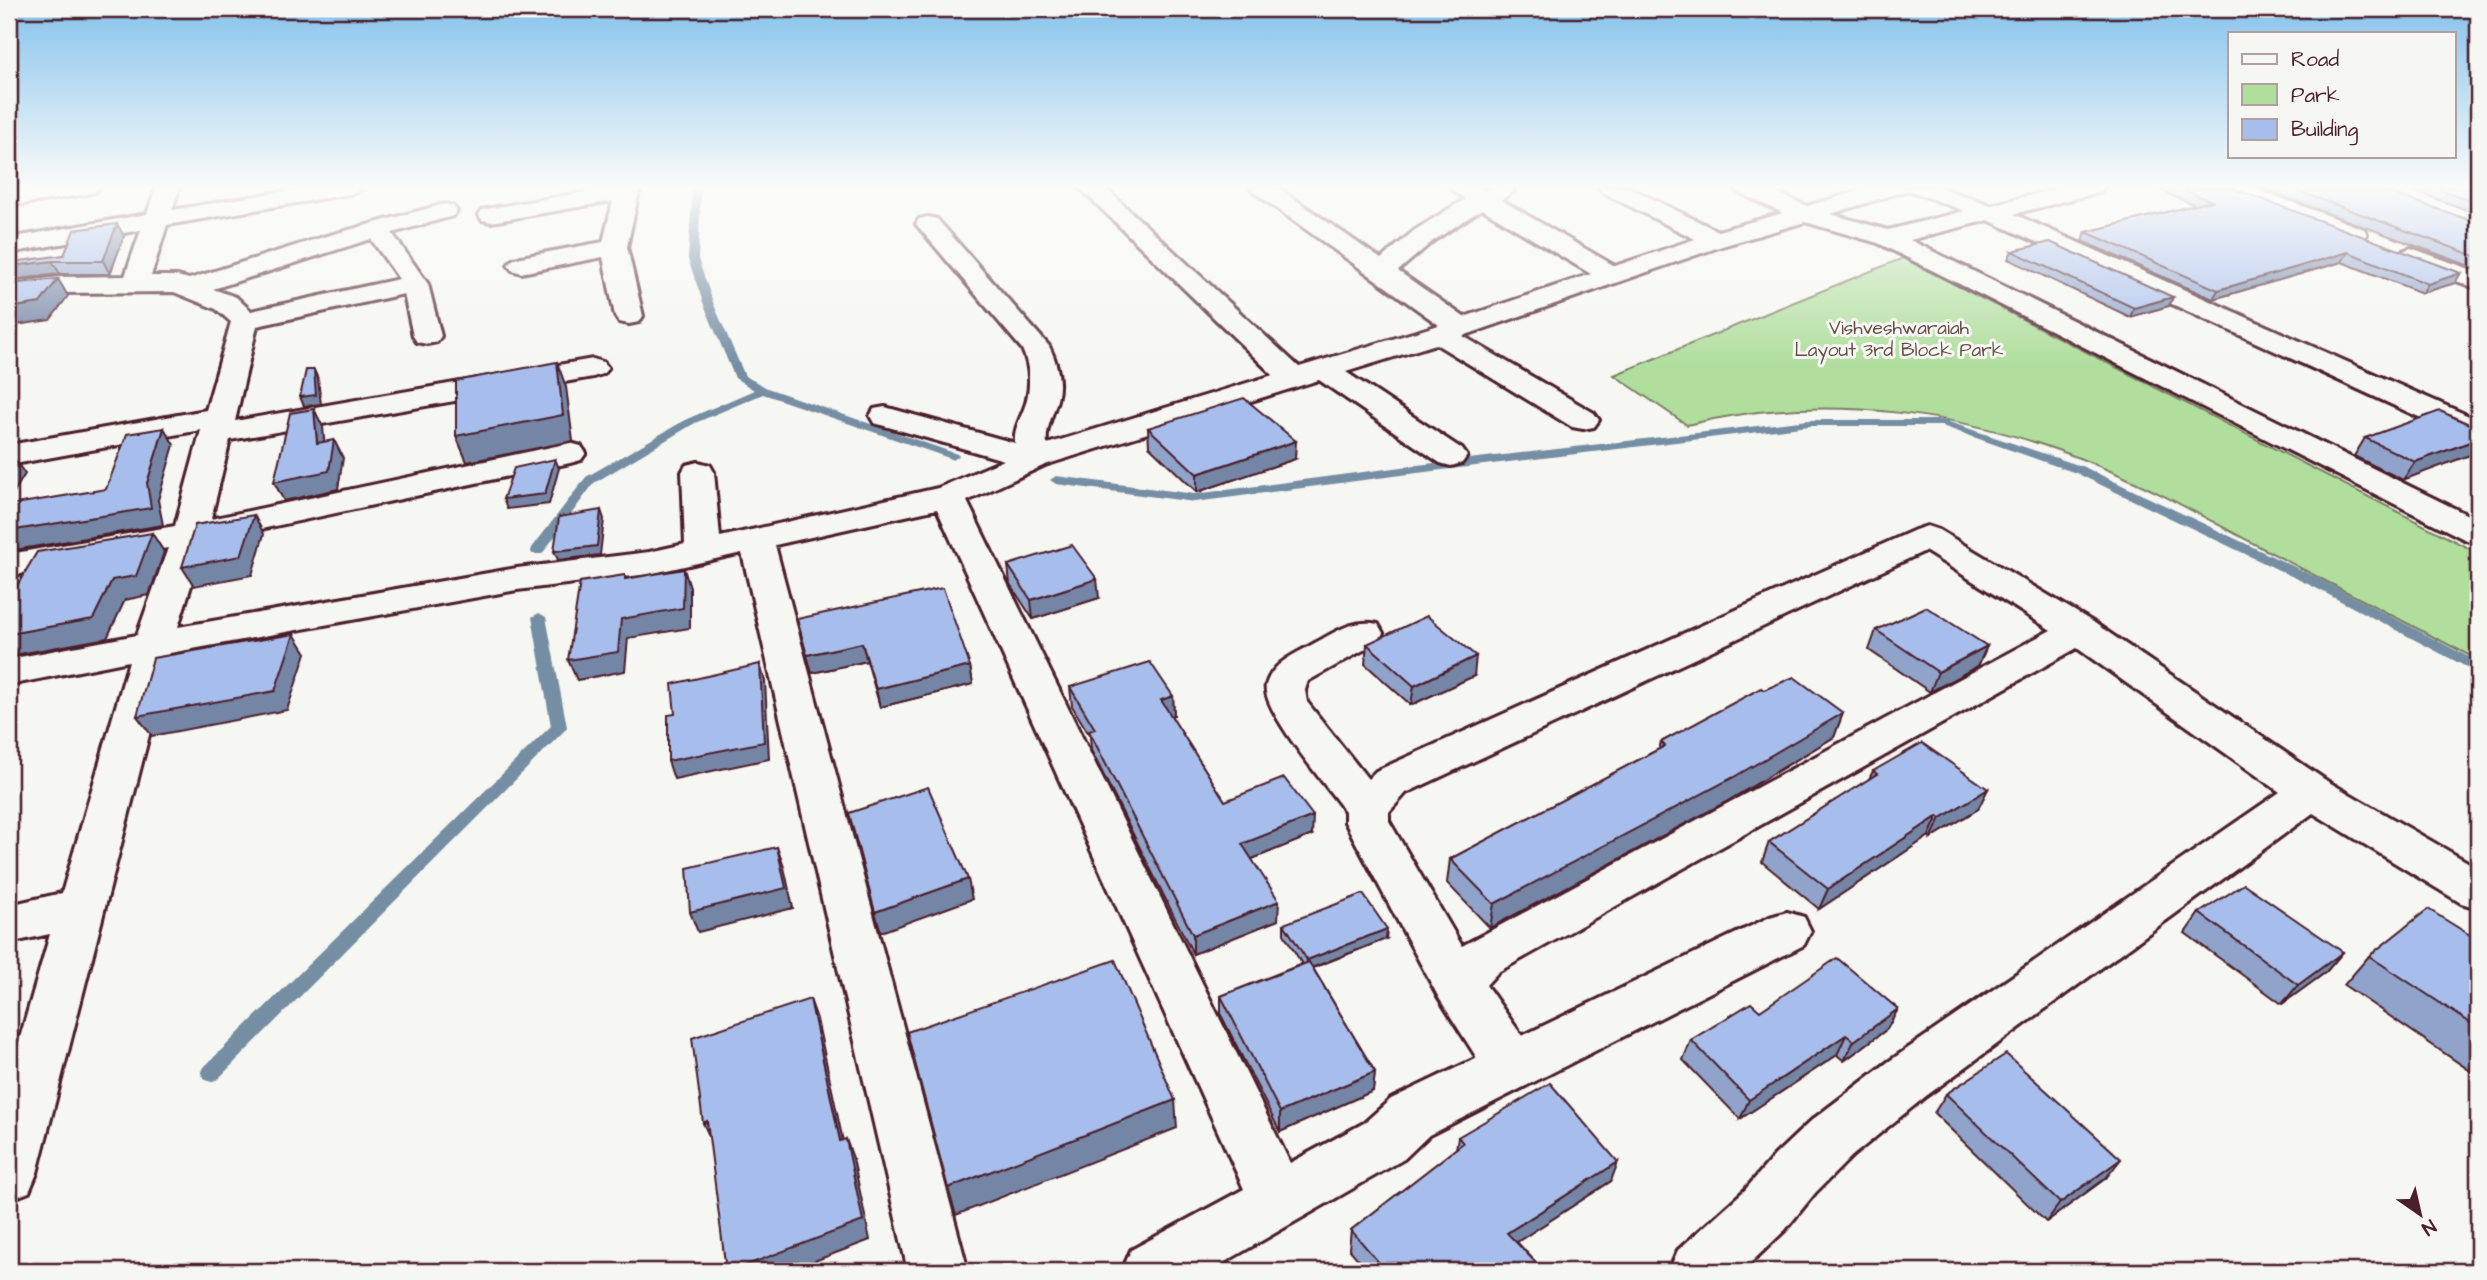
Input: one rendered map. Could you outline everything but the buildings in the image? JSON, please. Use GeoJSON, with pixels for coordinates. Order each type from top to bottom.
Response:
{"type":"FeatureCollection","features":[{"type":"Feature","properties":{"kind":"street"},"geometry":{"type":"LineString","coordinates":[[135,285],[148,247]]}},
{"type":"Feature","properties":{"kind":"street"},"geometry":{"type":"LineString","coordinates":[[188,288],[320,247]]}},
{"type":"Feature","properties":{"kind":"street"},"geometry":{"type":"LineString","coordinates":[[389,247],[415,284],[427,336]]}},
{"type":"Feature","properties":{"kind":"street"},"geometry":{"type":"LineString","coordinates":[[521,265],[614,247],[629,316]]}},
{"type":"Feature","properties":{"kind":"street"},"geometry":{"type":"LineString","coordinates":[[948,247],[1035,346],[1043,363],[1043,397],[1030,435],[1034,458]]}},
{"type":"Feature","properties":{"kind":"street"},"geometry":{"type":"LineString","coordinates":[[1161,247],[1309,374],[1451,456]]}},
{"type":"Feature","properties":{"kind":"street"},"geometry":{"type":"LineString","coordinates":[[1348,247],[1383,271],[1451,331],[1583,420]]}},
{"type":"Feature","properties":{"kind":"street"},"geometry":{"type":"LineString","coordinates":[[1383,271],[1406,247]]}},
{"type":"Feature","properties":{"kind":"street"},"geometry":{"type":"LineString","coordinates":[[1564,247],[1612,275]]}},
{"type":"Feature","properties":{"kind":"street"},"geometry":{"type":"LineString","coordinates":[[9,672],[155,642],[598,566],[649,563],[948,496],[1034,458],[1451,331],[1696,247]]}},
{"type":"Feature","properties":{"kind":"street"},"geometry":{"type":"LineString","coordinates":[[1904,247],[2478,533]]}},
{"type":"Feature","properties":{"kind":"street"},"geometry":{"type":"LineString","coordinates":[[2067,247],[2478,432]]}},
{"type":"Feature","properties":{"kind":"street"},"geometry":{"type":"LineString","coordinates":[[2387,247],[2478,281]]}},
{"type":"Feature","properties":{"kind":"street"},"geometry":{"type":"LineString","coordinates":[[9,291],[60,285],[177,284],[226,303],[245,320]]}},
{"type":"Feature","properties":{"kind":"street"},"geometry":{"type":"LineString","coordinates":[[245,320],[415,284]]}},
{"type":"Feature","properties":{"kind":"street"},"geometry":{"type":"LineString","coordinates":[[9,1173],[155,642],[190,534],[245,320]]}},
{"type":"Feature","properties":{"kind":"street"},"geometry":{"type":"LineString","coordinates":[[9,455],[593,368]]}},
{"type":"Feature","properties":{"kind":"street"},"geometry":{"type":"LineString","coordinates":[[885,416],[1034,458]]}},
{"type":"Feature","properties":{"kind":"street"},"geometry":{"type":"LineString","coordinates":[[9,565],[190,534],[570,453]]}},
{"type":"Feature","properties":{"kind":"street"},"geometry":{"type":"LineString","coordinates":[[698,472],[703,551]]}},
{"type":"Feature","properties":{"kind":"street"},"geometry":{"type":"LineString","coordinates":[[948,496],[1278,1200]]}},
{"type":"Feature","properties":{"kind":"street"},"geometry":{"type":"LineString","coordinates":[[1367,808],[1391,782],[1927,537],[2079,631],[2312,792],[2478,890]]}},
{"type":"Feature","properties":{"kind":"street"},"geometry":{"type":"LineString","coordinates":[[756,539],[937,1271]]}},
{"type":"Feature","properties":{"kind":"street"},"geometry":{"type":"LineString","coordinates":[[1457,983],[1481,958],[2079,631]]}},
{"type":"Feature","properties":{"kind":"street"},"geometry":{"type":"LineString","coordinates":[[1364,633],[1293,673],[1285,682],[1285,701],[1367,808],[1367,822],[1457,983],[1513,1066]]}},
{"type":"Feature","properties":{"kind":"street"},"geometry":{"type":"LineString","coordinates":[[1699,1271],[1765,1210],[1795,1174],[1832,1138],[1885,1096],[2312,792]]}},
{"type":"Feature","properties":{"kind":"street"},"geometry":{"type":"LineString","coordinates":[[9,924],[82,908]]}},
{"type":"Feature","properties":{"kind":"street"},"geometry":{"type":"LineString","coordinates":[[1152,1271],[1384,1140],[1410,1117],[1787,932]]}},
{"type":"Feature","properties":{"kind":"green space","name":"Vishveshwaraiah Layout 3rd Block Park"},"geometry":{"type":"Polygon","coordinates":[[[1903,258],[2478,553],[2478,660],[2163,495],[2052,448],[2001,432],[1949,421],[1844,409],[1791,409],[1687,425],[1614,375],[1903,258]]]}},
{"type":"Feature","properties":{"kind":"waterway"},"geometry":{"type":"LineString","coordinates":[[694,247],[693,259],[709,305],[740,378],[763,390]]}},
{"type":"Feature","properties":{"kind":"waterway"},"geometry":{"type":"LineString","coordinates":[[537,551],[590,480],[691,421],[763,390]]}},
{"type":"Feature","properties":{"kind":"waterway"},"geometry":{"type":"LineString","coordinates":[[763,390],[953,456]]}},
{"type":"Feature","properties":{"kind":"waterway"},"geometry":{"type":"LineString","coordinates":[[1056,480],[1195,498],[1809,423],[1943,423],[2080,470],[2315,582],[2478,668]]}},
{"type":"Feature","properties":{"kind":"waterway"},"geometry":{"type":"LineString","coordinates":[[211,1073],[559,727],[539,617]]}}]}
